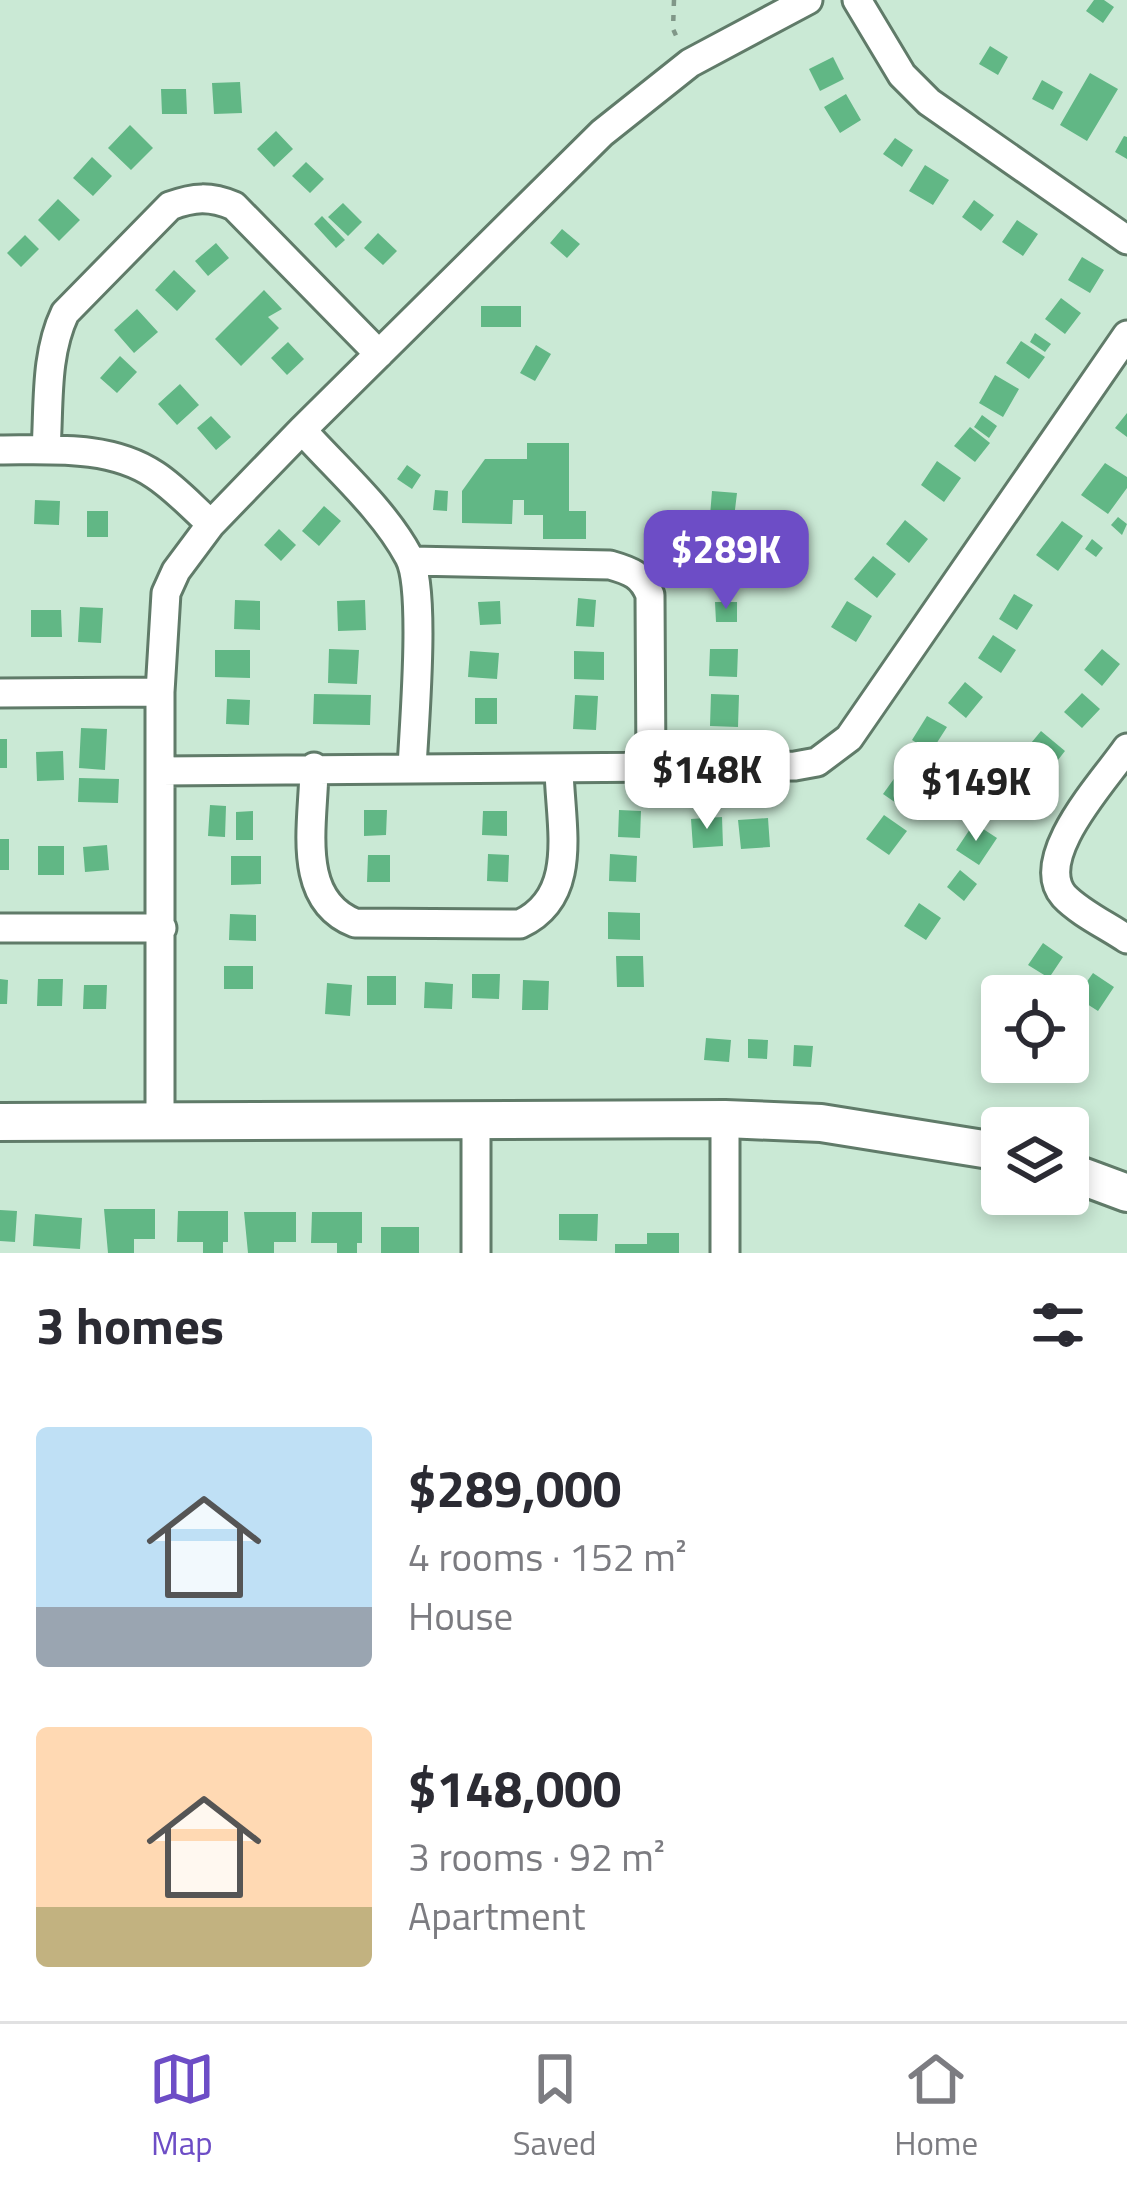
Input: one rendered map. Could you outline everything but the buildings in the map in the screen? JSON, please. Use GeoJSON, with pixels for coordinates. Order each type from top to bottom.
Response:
{"type":"FeatureCollection","features":[{"type":"Feature","properties":{"kind":"main road"},"geometry":{"type":"LineString","coordinates":[[0,1122],[725,1119],[821,1124],[981,1149]]}},
{"type":"Feature","properties":{"kind":"main road"},"geometry":{"type":"LineString","coordinates":[[1089,1179],[1127,1193]]}},
{"type":"Feature","properties":{"kind":"street"},"geometry":{"type":"LineString","coordinates":[[160,1121],[160,692],[166,593],[176,571],[211,524],[302,430],[602,133],[690,63],[808,0]]}},
{"type":"Feature","properties":{"kind":"street"},"geometry":{"type":"LineString","coordinates":[[857,0],[902,75],[928,102],[1127,240]]}},
{"type":"Feature","properties":{"kind":"street"},"geometry":{"type":"LineString","coordinates":[[46,450],[51,361],[55,334],[65,313],[170,206],[191,198],[215,198],[234,206],[379,354]]}},
{"type":"Feature","properties":{"kind":"street"},"geometry":{"type":"LineString","coordinates":[[161,771],[314,767],[652,770],[817,763],[849,738],[1127,335]]}},
{"type":"Feature","properties":{"kind":"street"},"geometry":{"type":"LineString","coordinates":[[302,430],[391,530],[412,561],[417,592],[412,768]]}},
{"type":"Feature","properties":{"kind":"street"},"geometry":{"type":"LineString","coordinates":[[0,450],[101,454],[131,461],[156,475],[211,524]]}},
{"type":"Feature","properties":{"kind":"street"},"geometry":{"type":"LineString","coordinates":[[412,561],[610,565],[644,580],[650,596],[652,770]]}},
{"type":"Feature","properties":{"kind":"street"},"geometry":{"type":"LineString","coordinates":[[0,694],[160,692]]}},
{"type":"Feature","properties":{"kind":"street"},"geometry":{"type":"LineString","coordinates":[[1127,748],[1064,837],[1055,860],[1055,879],[1065,896],[1127,939]]}},
{"type":"Feature","properties":{"kind":"street"},"geometry":{"type":"LineString","coordinates":[[314,767],[313,880],[320,899],[335,915],[355,923],[520,924],[538,915],[554,899],[561,880],[559,769]]}},
{"type":"Feature","properties":{"kind":"street"},"geometry":{"type":"LineString","coordinates":[[0,928],[162,928]]}},
{"type":"Feature","properties":{"kind":"street"},"geometry":{"type":"LineString","coordinates":[[725,1119],[725,1253]]}},
{"type":"Feature","properties":{"kind":"street"},"geometry":{"type":"LineString","coordinates":[[476,1121],[476,1253]]}},
{"type":"Feature","properties":{"kind":"path"},"geometry":{"type":"LineString","coordinates":[[674,0],[673,29],[690,63]]}}]}
